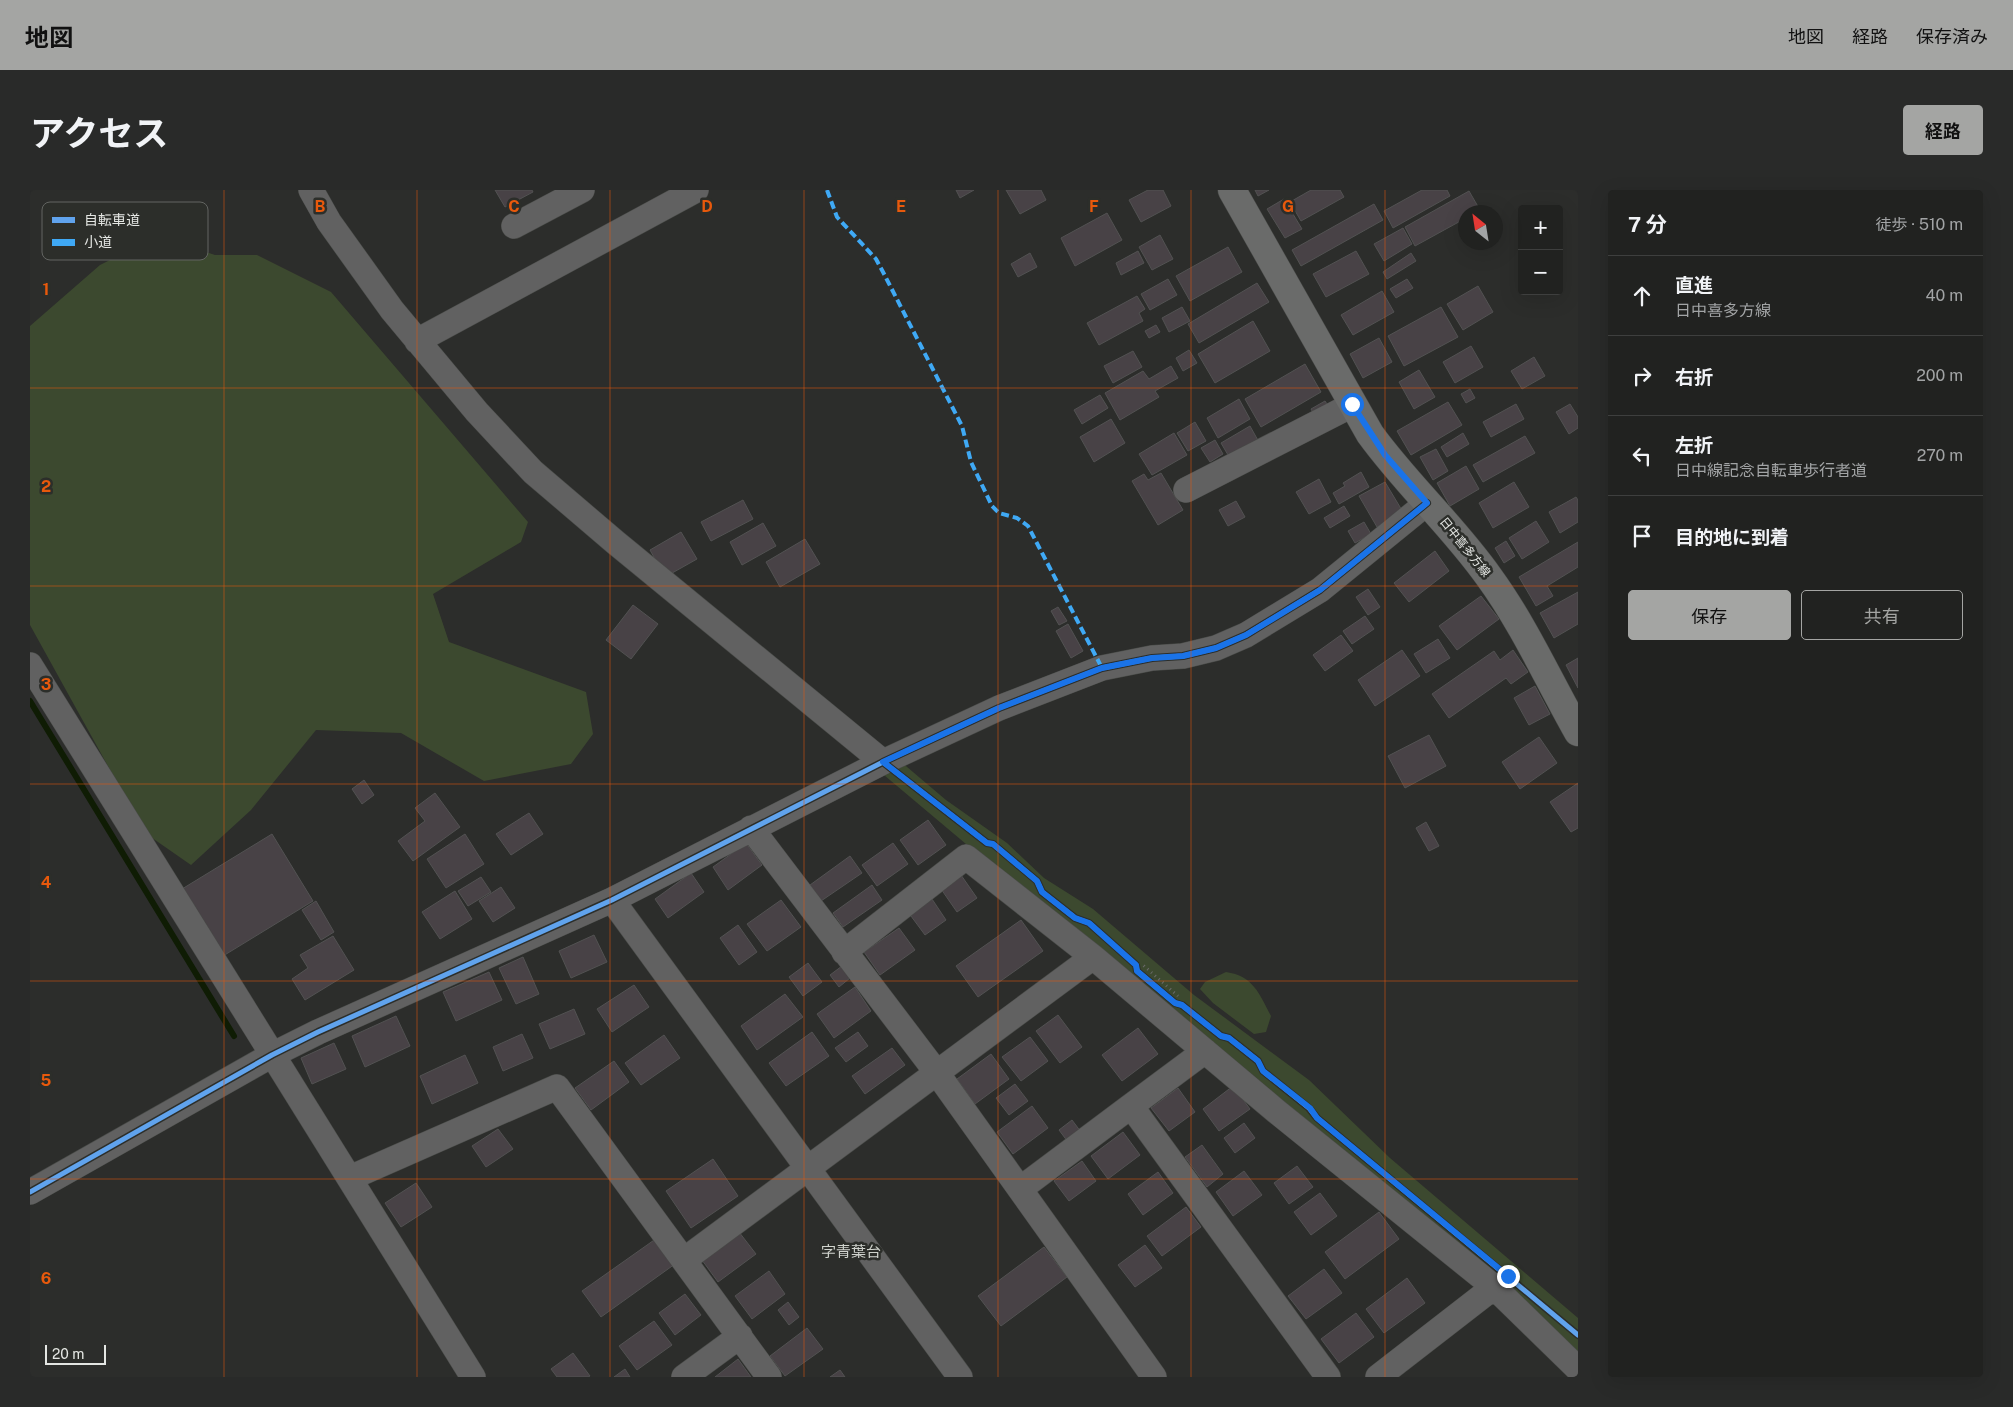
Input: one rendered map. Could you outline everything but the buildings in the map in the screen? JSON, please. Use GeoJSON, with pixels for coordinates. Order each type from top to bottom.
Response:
{"type":"FeatureCollection","features":[{"type":"Feature","properties":{"kind":"main road","name":"日中喜多方線"},"geometry":{"type":"LineString","coordinates":[[1232,190],[1352,404],[1385,455],[1459,537],[1490,578],[1509,607],[1578,732]]}},
{"type":"Feature","properties":{"kind":"street"},"geometry":{"type":"LineString","coordinates":[[311,190],[329,222],[392,310],[477,412],[540,478],[883,762]]}},
{"type":"Feature","properties":{"kind":"street"},"geometry":{"type":"LineString","coordinates":[[514,226],[582,190]]}},
{"type":"Feature","properties":{"kind":"street"},"geometry":{"type":"LineString","coordinates":[[417,341],[696,190]]}},
{"type":"Feature","properties":{"kind":"street"},"geometry":{"type":"LineString","coordinates":[[1186,490],[1352,404]]}},
{"type":"Feature","properties":{"kind":"street"},"geometry":{"type":"LineString","coordinates":[[30,1192],[272,1055],[318,1032],[612,900],[883,762],[999,708],[1102,668],[1152,658],[1183,656],[1216,648],[1246,635],[1320,590],[1427,503]]}},
{"type":"Feature","properties":{"kind":"street"},"geometry":{"type":"LineString","coordinates":[[30,665],[473,1377]]}},
{"type":"Feature","properties":{"kind":"street"},"geometry":{"type":"LineString","coordinates":[[752,828],[937,1073],[1154,1377]]}},
{"type":"Feature","properties":{"kind":"street"},"geometry":{"type":"LineString","coordinates":[[844,952],[966,857],[1093,957],[1494,1287],[1578,1369]]}},
{"type":"Feature","properties":{"kind":"street"},"geometry":{"type":"LineString","coordinates":[[612,900],[960,1377]]}},
{"type":"Feature","properties":{"kind":"street"},"geometry":{"type":"LineString","coordinates":[[684,1260],[1093,957]]}},
{"type":"Feature","properties":{"kind":"street"},"geometry":{"type":"LineString","coordinates":[[1020,1189],[1205,1051]]}},
{"type":"Feature","properties":{"kind":"street"},"geometry":{"type":"LineString","coordinates":[[350,1178],[557,1087],[770,1377]]}},
{"type":"Feature","properties":{"kind":"street"},"geometry":{"type":"LineString","coordinates":[[1131,1106],[1328,1377]]}},
{"type":"Feature","properties":{"kind":"street"},"geometry":{"type":"LineString","coordinates":[[1378,1377],[1494,1287]]}},
{"type":"Feature","properties":{"kind":"street"},"geometry":{"type":"LineString","coordinates":[[684,1377],[740,1336]]}},
{"type":"Feature","properties":{"kind":"path"},"geometry":{"type":"LineString","coordinates":[[1135,966],[1143,965],[1180,998]]}},
{"type":"Feature","properties":{"kind":"green space"},"geometry":{"type":"Polygon","coordinates":[[[208,253],[215,255],[257,255],[331,292],[528,522],[521,542],[433,594],[449,642],[586,692],[593,734],[571,764],[484,781],[401,733],[316,730],[251,810],[191,865],[145,833],[30,625],[30,326],[100,265],[110,260],[208,260],[208,253]]]}},
{"type":"Feature","properties":{"kind":"green space"},"geometry":{"type":"Polygon","coordinates":[[[900,761],[946,800],[1007,843],[1044,878],[1093,909],[1194,995],[1309,1080],[1390,1158],[1578,1318],[1578,1359],[878,770],[900,761]]]}},
{"type":"Feature","properties":{"kind":"green space"},"geometry":{"type":"Polygon","coordinates":[[[1226,972],[1243,977],[1259,993],[1271,1016],[1266,1032],[1254,1034],[1213,1003],[1200,989],[1205,982],[1226,972]]]}},
{"type":"Feature","properties":{"kind":"waterway"},"geometry":{"type":"LineString","coordinates":[[30,701],[234,1036]]}},
{"type":"Feature","properties":{"kind":"marked path"},"geometry":{"type":"LineString","coordinates":[[827,190],[837,217],[876,259],[883,272],[962,426],[971,462],[992,506],[999,513],[1017,518],[1028,526],[1102,668]]}},
{"type":"Feature","properties":{"kind":"cycle path"},"geometry":{"type":"LineString","coordinates":[[30,1192],[272,1055],[318,1032],[612,900],[883,762],[999,708],[1102,668],[1152,658],[1183,656],[1216,648],[1246,635],[1320,590],[1427,503]]}},
{"type":"Feature","properties":{"kind":"cycle path"},"geometry":{"type":"LineString","coordinates":[[883,762],[987,843],[993,844],[1037,881],[1042,892],[1075,918],[1089,923],[1136,965],[1137,971],[1175,1003],[1182,1005],[1221,1036],[1229,1038],[1258,1061],[1263,1071],[1309,1108],[1317,1118],[1578,1335]]}},
{"type":"Feature","properties":{"kind":"district","name":"字青葉台"},"geometry":{"type":"Point","coordinates":[851,1251]}},
{"type":"Feature","properties":{"kind":"route"},"geometry":{"type":"LineString","coordinates":[[1352,404],[1385,455],[1427,503],[1353,565],[1320,590],[1246,635],[1216,648],[1183,656],[1152,658],[1102,668],[999,708],[883,762],[987,843],[993,844],[1037,881],[1042,892],[1075,918],[1089,923],[1136,965],[1137,971],[1175,1003],[1182,1005],[1221,1036],[1229,1038],[1258,1061],[1263,1071],[1310,1108],[1317,1118],[1508,1276]]}}]}
